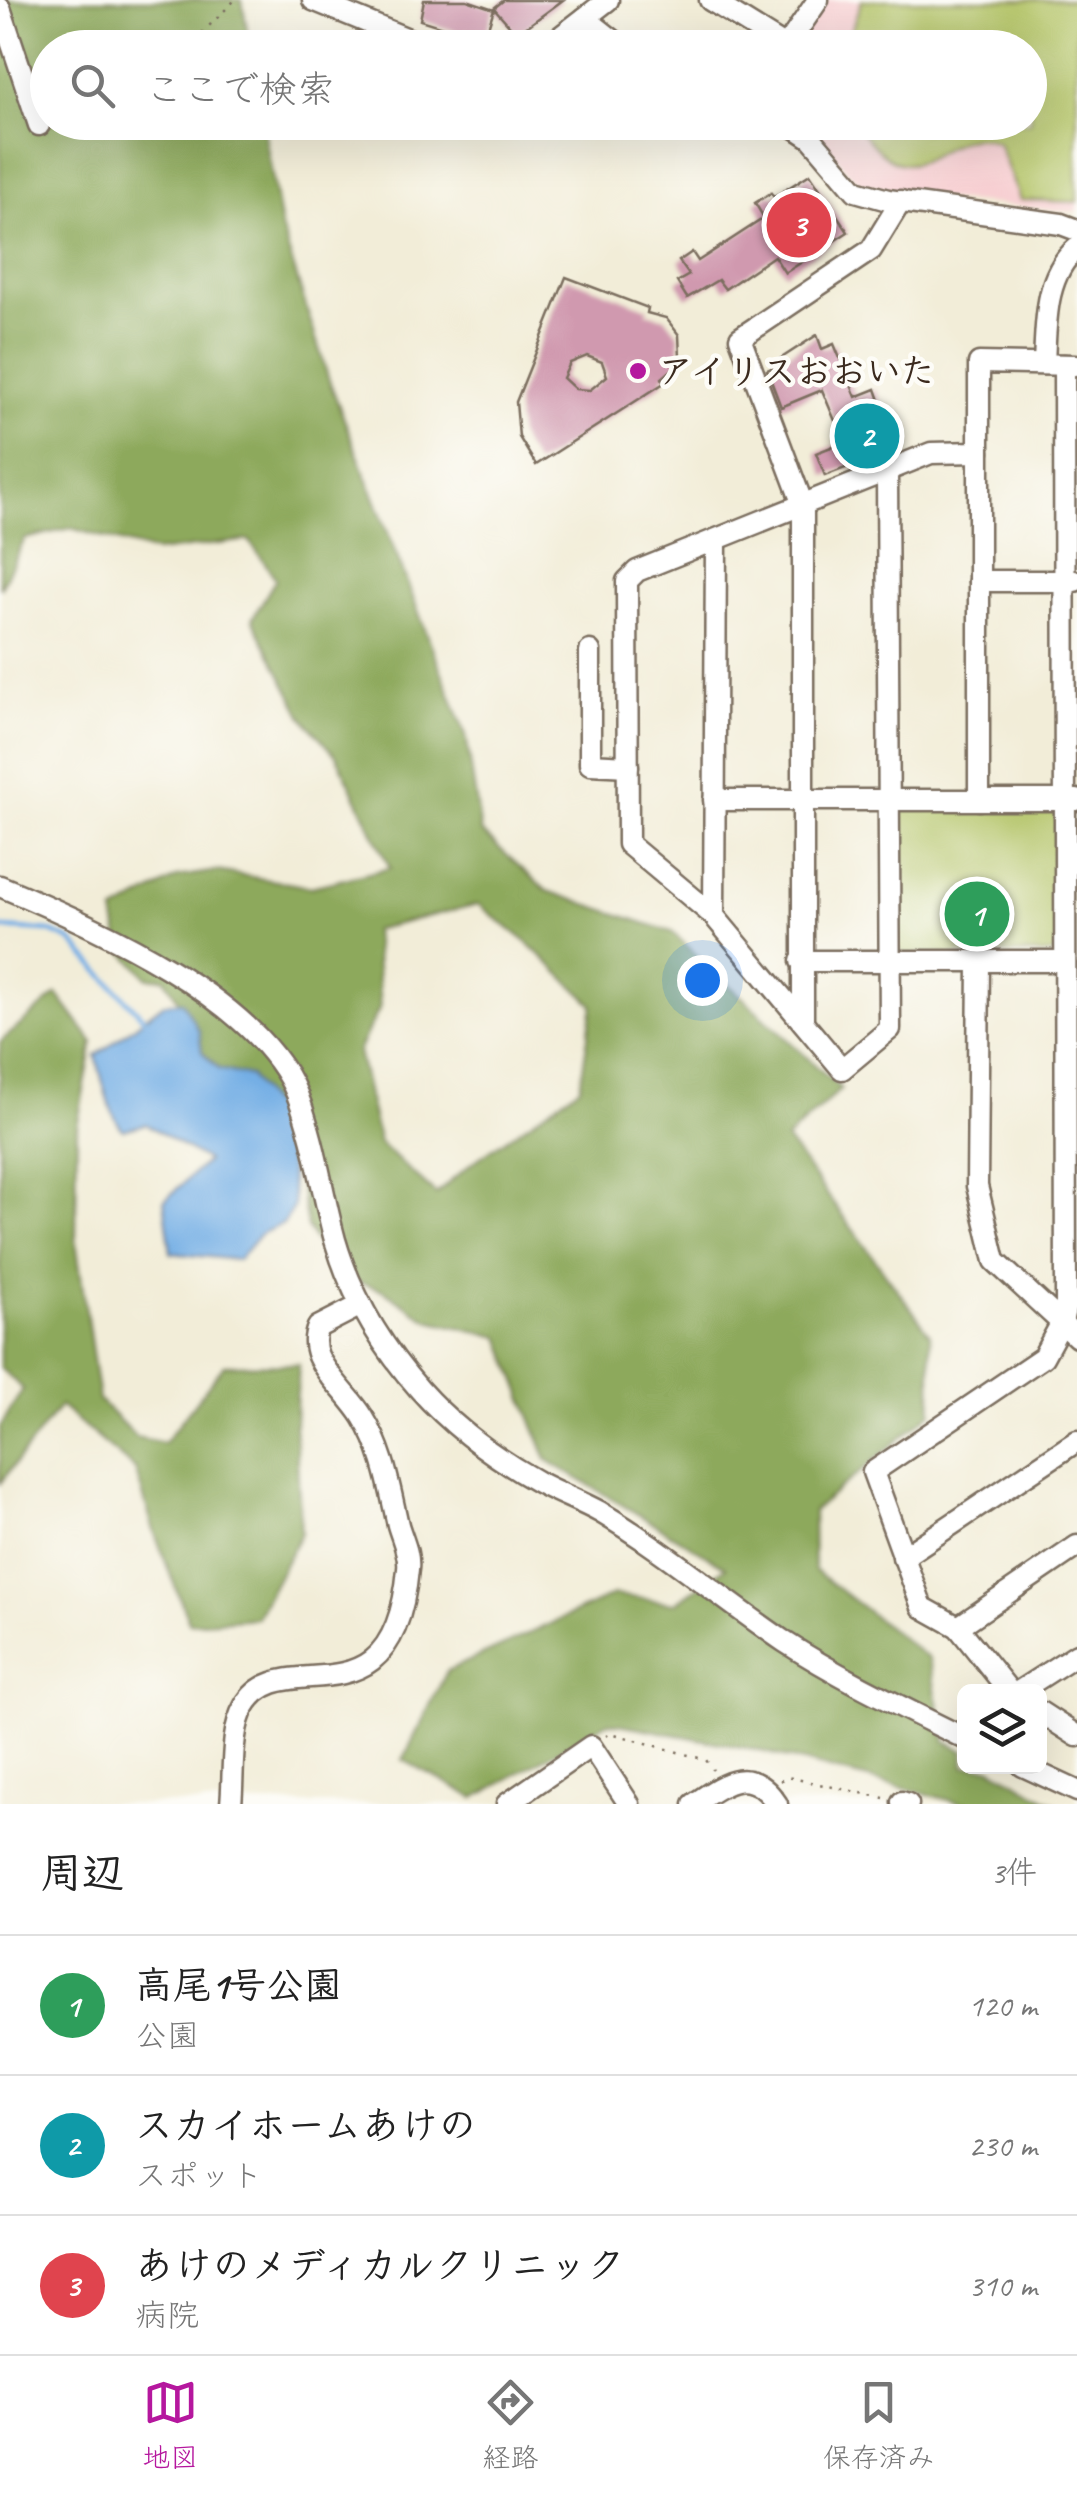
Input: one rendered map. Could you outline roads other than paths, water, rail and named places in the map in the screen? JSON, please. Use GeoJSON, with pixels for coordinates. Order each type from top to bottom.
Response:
{"type":"FeatureCollection","features":[{"type":"Feature","properties":{"kind":"street"},"geometry":{"type":"LineString","coordinates":[[313,0],[386,30]]}},
{"type":"Feature","properties":{"kind":"street"},"geometry":{"type":"LineString","coordinates":[[569,30],[608,0]]}},
{"type":"Feature","properties":{"kind":"street"},"geometry":{"type":"LineString","coordinates":[[710,0],[759,30]]}},
{"type":"Feature","properties":{"kind":"street"},"geometry":{"type":"LineString","coordinates":[[795,30],[810,3]]}},
{"type":"Feature","properties":{"kind":"street"},"geometry":{"type":"LineString","coordinates":[[0,8],[30,101]]}},
{"type":"Feature","properties":{"kind":"street"},"geometry":{"type":"LineString","coordinates":[[584,18],[600,30]]}},
{"type":"Feature","properties":{"kind":"street"},"geometry":{"type":"LineString","coordinates":[[814,140],[856,191],[901,202],[1061,224],[1077,230]]}},
{"type":"Feature","properties":{"kind":"street"},"geometry":{"type":"LineString","coordinates":[[803,1022],[804,504],[740,338],[871,250],[901,202]]}},
{"type":"Feature","properties":{"kind":"street"},"geometry":{"type":"LineString","coordinates":[[1004,1684],[958,1626],[922,1607],[873,1472],[1043,1357],[1069,1329],[1066,1304],[1071,1048],[1066,961],[1071,581],[1062,365],[1046,324],[1055,279],[1065,258],[1077,248]]}},
{"type":"Feature","properties":{"kind":"street"},"geometry":{"type":"LineString","coordinates":[[979,800],[978,363],[1062,365]]}},
{"type":"Feature","properties":{"kind":"street"},"geometry":{"type":"LineString","coordinates":[[887,471],[890,1029],[842,1069],[714,916],[628,844],[626,581],[637,571],[804,504],[887,471],[931,454],[979,452]]}},
{"type":"Feature","properties":{"kind":"street"},"geometry":{"type":"LineString","coordinates":[[714,916],[716,540]]}},
{"type":"Feature","properties":{"kind":"street"},"geometry":{"type":"LineString","coordinates":[[979,581],[1071,581]]}},
{"type":"Feature","properties":{"kind":"street"},"geometry":{"type":"LineString","coordinates":[[590,651],[590,764],[628,766]]}},
{"type":"Feature","properties":{"kind":"street"},"geometry":{"type":"LineString","coordinates":[[590,673],[627,674]]}},
{"type":"Feature","properties":{"kind":"street"},"geometry":{"type":"LineString","coordinates":[[714,800],[1071,800]]}},
{"type":"Feature","properties":{"kind":"street"},"geometry":{"type":"LineString","coordinates":[[0,886],[75,918],[148,958],[214,1000],[268,1046],[296,1091],[336,1243],[360,1304],[398,1364],[452,1422],[499,1459],[540,1484],[598,1511],[816,1660],[957,1734]]}},
{"type":"Feature","properties":{"kind":"street"},"geometry":{"type":"LineString","coordinates":[[802,961],[1066,961]]}},
{"type":"Feature","properties":{"kind":"street"},"geometry":{"type":"LineString","coordinates":[[979,961],[977,1186],[994,1261],[1069,1329]]}},
{"type":"Feature","properties":{"kind":"street"},"geometry":{"type":"LineString","coordinates":[[231,1804],[236,1723],[250,1697],[262,1687],[365,1667],[383,1650],[402,1601],[409,1561],[384,1458],[364,1419],[318,1355],[315,1341],[318,1327],[360,1304]]}},
{"type":"Feature","properties":{"kind":"street"},"geometry":{"type":"LineString","coordinates":[[903,1557],[1077,1441]]}},
{"type":"Feature","properties":{"kind":"street"},"geometry":{"type":"LineString","coordinates":[[958,1626],[1077,1546]]}},
{"type":"Feature","properties":{"kind":"street"},"geometry":{"type":"LineString","coordinates":[[1030,1684],[1077,1654]]}},
{"type":"Feature","properties":{"kind":"street"},"geometry":{"type":"LineString","coordinates":[[1047,1717],[1077,1736]]}},
{"type":"Feature","properties":{"kind":"street"},"geometry":{"type":"LineString","coordinates":[[507,1804],[591,1746],[629,1804]]}},
{"type":"Feature","properties":{"kind":"street"},"geometry":{"type":"LineString","coordinates":[[1040,1774],[1077,1791]]}},
{"type":"Feature","properties":{"kind":"street"},"geometry":{"type":"LineString","coordinates":[[694,1804],[722,1784],[744,1780],[772,1797]]}},
{"type":"Feature","properties":{"kind":"water"},"geometry":{"type":"Polygon","coordinates":[[[182,1001],[199,1031],[202,1052],[219,1069],[250,1076],[284,1121],[294,1206],[283,1224],[260,1234],[238,1260],[171,1253],[164,1201],[207,1161],[146,1124],[123,1130],[109,1104],[96,1056],[163,1004],[182,1001]]]}},
{"type":"Feature","properties":{"kind":"waterway"},"geometry":{"type":"LineString","coordinates":[[0,928],[49,931],[71,941],[148,1023]]}},
{"type":"Feature","properties":{"kind":"place","name":"あけのメディカルクリニック"},"geometry":{"type":"Point","coordinates":[799,225]}},
{"type":"Feature","properties":{"kind":"place","name":"アイリスおおいた"},"geometry":{"type":"Point","coordinates":[638,371]}},
{"type":"Feature","properties":{"kind":"place","name":"スカイホームあけの"},"geometry":{"type":"Point","coordinates":[867,436]}},
{"type":"Feature","properties":{"kind":"place","name":"高尾1号公園"},"geometry":{"type":"Point","coordinates":[977,914]}}]}
